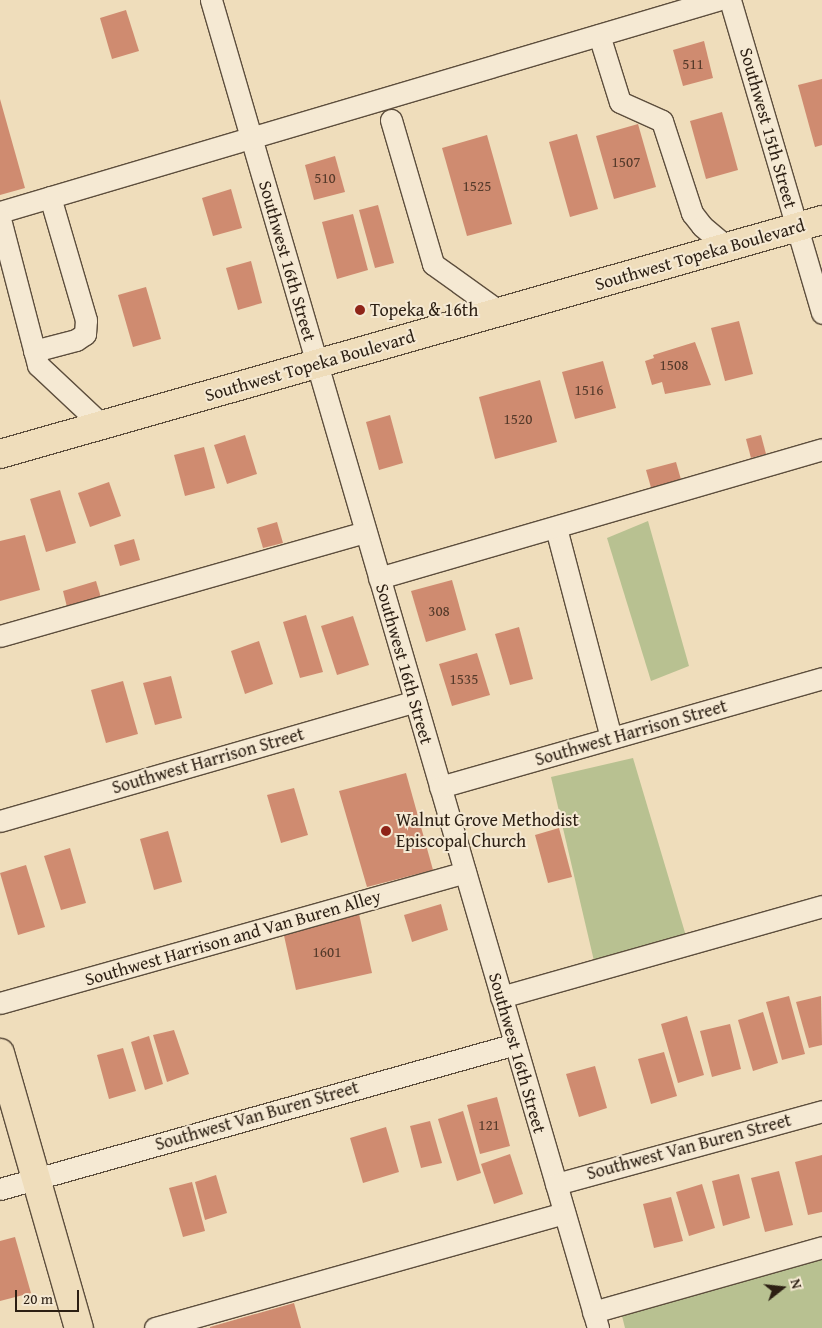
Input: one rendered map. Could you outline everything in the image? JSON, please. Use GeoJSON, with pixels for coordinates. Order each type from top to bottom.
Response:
{"type":"FeatureCollection","features":[{"type":"Feature","properties":{"kind":"main road","name":"Southwest Topeka Boulevard"},"geometry":{"type":"LineString","coordinates":[[0,454],[809,224]]}},
{"type":"Feature","properties":{"kind":"main road"},"geometry":{"type":"LineString","coordinates":[[0,1053],[79,1328]]}},
{"type":"Feature","properties":{"kind":"street","name":"Southwest 16th Street"},"geometry":{"type":"LineString","coordinates":[[211,0],[595,1320]]}},
{"type":"Feature","properties":{"kind":"street"},"geometry":{"type":"LineString","coordinates":[[0,212],[251,136],[717,0]]}},
{"type":"Feature","properties":{"kind":"street","name":"Southwest 15th Street"},"geometry":{"type":"LineString","coordinates":[[730,0],[809,224],[822,313]]}},
{"type":"Feature","properties":{"kind":"street"},"geometry":{"type":"LineString","coordinates":[[599,35],[620,102],[662,121],[692,213],[702,226],[728,247]]}},
{"type":"Feature","properties":{"kind":"street"},"geometry":{"type":"LineString","coordinates":[[391,120],[433,264],[500,312]]}},
{"type":"Feature","properties":{"kind":"street"},"geometry":{"type":"LineString","coordinates":[[34,351],[76,340],[85,334],[86,320],[50,197]]}},
{"type":"Feature","properties":{"kind":"street"},"geometry":{"type":"LineString","coordinates":[[0,219],[38,366],[47,377],[102,425]]}},
{"type":"Feature","properties":{"kind":"street"},"geometry":{"type":"LineString","coordinates":[[379,578],[822,449]]}},
{"type":"Feature","properties":{"kind":"street"},"geometry":{"type":"LineString","coordinates":[[556,528],[611,738]]}},
{"type":"Feature","properties":{"kind":"street"},"geometry":{"type":"LineString","coordinates":[[0,636],[366,532]]}},
{"type":"Feature","properties":{"kind":"street","name":"Southwest Harrison Street"},"geometry":{"type":"LineString","coordinates":[[440,787],[822,678]]}},
{"type":"Feature","properties":{"kind":"street","name":"Southwest Harrison Street"},"geometry":{"type":"LineString","coordinates":[[0,821],[415,701]]}},
{"type":"Feature","properties":{"kind":"street","name":"Southwest Harrison and Van Buren Alley"},"geometry":{"type":"LineString","coordinates":[[0,1003],[465,872]]}},
{"type":"Feature","properties":{"kind":"street"},"geometry":{"type":"LineString","coordinates":[[501,997],[822,906]]}},
{"type":"Feature","properties":{"kind":"street","name":"Southwest Van Buren Street"},"geometry":{"type":"LineString","coordinates":[[0,1189],[515,1044]]}},
{"type":"Feature","properties":{"kind":"street","name":"Southwest Van Buren Street"},"geometry":{"type":"LineString","coordinates":[[556,1184],[822,1111]]}},
{"type":"Feature","properties":{"kind":"street"},"geometry":{"type":"LineString","coordinates":[[155,1328],[564,1213]]}},
{"type":"Feature","properties":{"kind":"street"},"geometry":{"type":"LineString","coordinates":[[595,1320],[822,1248]]}},
{"type":"Feature","properties":{"kind":"green space"},"geometry":{"type":"Polygon","coordinates":[[[648,521],[689,666],[651,681],[607,538],[648,521]]]}},
{"type":"Feature","properties":{"kind":"green space"},"geometry":{"type":"Polygon","coordinates":[[[633,758],[686,936],[594,961],[551,777],[633,758]]]}},
{"type":"Feature","properties":{"kind":"green space"},"geometry":{"type":"Polygon","coordinates":[[[822,1257],[822,1328],[625,1328],[621,1312],[822,1257]]]}},
{"type":"Feature","properties":{"kind":"building"},"geometry":{"type":"Polygon","coordinates":[[[126,10],[139,51],[112,59],[100,18],[126,10]]]}},
{"type":"Feature","properties":{"kind":"building"},"geometry":{"type":"Polygon","coordinates":[[[704,41],[713,78],[683,86],[673,50],[704,41]]]}},
{"type":"Feature","properties":{"kind":"building"},"geometry":{"type":"Polygon","coordinates":[[[822,79],[822,145],[815,147],[798,85],[822,79]]]}},
{"type":"Feature","properties":{"kind":"building"},"geometry":{"type":"Polygon","coordinates":[[[0,99],[25,188],[0,195],[0,99]]]}},
{"type":"Feature","properties":{"kind":"building"},"geometry":{"type":"Polygon","coordinates":[[[722,112],[738,170],[706,179],[690,121],[722,112]]]}},
{"type":"Feature","properties":{"kind":"building"},"geometry":{"type":"Polygon","coordinates":[[[638,124],[656,187],[614,199],[596,136],[638,124]]]}},
{"type":"Feature","properties":{"kind":"building"},"geometry":{"type":"Polygon","coordinates":[[[577,134],[598,209],[570,217],[549,142],[577,134]]]}},
{"type":"Feature","properties":{"kind":"building"},"geometry":{"type":"Polygon","coordinates":[[[487,135],[512,224],[467,236],[442,148],[487,135]]]}},
{"type":"Feature","properties":{"kind":"building"},"geometry":{"type":"Polygon","coordinates":[[[335,156],[345,192],[314,200],[305,165],[335,156]]]}},
{"type":"Feature","properties":{"kind":"building"},"geometry":{"type":"Polygon","coordinates":[[[231,189],[242,228],[213,236],[202,198],[231,189]]]}},
{"type":"Feature","properties":{"kind":"building"},"geometry":{"type":"Polygon","coordinates":[[[378,205],[394,263],[375,268],[359,210],[378,205]]]}},
{"type":"Feature","properties":{"kind":"building"},"geometry":{"type":"Polygon","coordinates":[[[353,214],[368,270],[337,279],[322,222],[353,214]]]}},
{"type":"Feature","properties":{"kind":"building"},"geometry":{"type":"Polygon","coordinates":[[[251,261],[262,303],[238,310],[226,268],[251,261]]]}},
{"type":"Feature","properties":{"kind":"building"},"geometry":{"type":"Polygon","coordinates":[[[146,287],[161,339],[133,347],[118,295],[146,287]]]}},
{"type":"Feature","properties":{"kind":"building"},"geometry":{"type":"Polygon","coordinates":[[[739,321],[753,374],[725,381],[711,328],[739,321]]]}},
{"type":"Feature","properties":{"kind":"building"},"geometry":{"type":"Polygon","coordinates":[[[695,342],[711,385],[665,394],[662,382],[652,385],[645,361],[654,358],[653,355],[695,342]]]}},
{"type":"Feature","properties":{"kind":"building"},"geometry":{"type":"Polygon","coordinates":[[[603,361],[616,408],[575,419],[562,372],[603,361]]]}},
{"type":"Feature","properties":{"kind":"building"},"geometry":{"type":"Polygon","coordinates":[[[540,380],[557,442],[495,459],[479,397],[540,380]]]}},
{"type":"Feature","properties":{"kind":"building"},"geometry":{"type":"Polygon","coordinates":[[[390,415],[403,463],[379,470],[366,422],[390,415]]]}},
{"type":"Feature","properties":{"kind":"building"},"geometry":{"type":"Polygon","coordinates":[[[245,435],[257,474],[227,484],[214,445],[245,435]]]}},
{"type":"Feature","properties":{"kind":"building"},"geometry":{"type":"Polygon","coordinates":[[[761,435],[766,454],[751,458],[746,439],[761,435]]]}},
{"type":"Feature","properties":{"kind":"building"},"geometry":{"type":"Polygon","coordinates":[[[204,447],[215,488],[185,496],[174,455],[204,447]]]}},
{"type":"Feature","properties":{"kind":"building"},"geometry":{"type":"Polygon","coordinates":[[[676,462],[682,483],[652,491],[646,470],[676,462]]]}},
{"type":"Feature","properties":{"kind":"building"},"geometry":{"type":"Polygon","coordinates":[[[109,482],[121,516],[90,527],[78,493],[109,482]]]}},
{"type":"Feature","properties":{"kind":"building"},"geometry":{"type":"Polygon","coordinates":[[[60,490],[76,543],[46,552],[30,499],[60,490]]]}},
{"type":"Feature","properties":{"kind":"building"},"geometry":{"type":"Polygon","coordinates":[[[277,522],[283,543],[263,548],[257,528],[277,522]]]}},
{"type":"Feature","properties":{"kind":"building"},"geometry":{"type":"Polygon","coordinates":[[[25,535],[40,590],[0,601],[0,541],[25,535]]]}},
{"type":"Feature","properties":{"kind":"building"},"geometry":{"type":"Polygon","coordinates":[[[134,539],[140,560],[120,566],[114,545],[134,539]]]}},
{"type":"Feature","properties":{"kind":"building"},"geometry":{"type":"Polygon","coordinates":[[[452,580],[466,630],[426,642],[411,591],[452,580]]]}},
{"type":"Feature","properties":{"kind":"building"},"geometry":{"type":"Polygon","coordinates":[[[96,581],[102,601],[68,611],[63,591],[96,581]]]}},
{"type":"Feature","properties":{"kind":"building"},"geometry":{"type":"Polygon","coordinates":[[[306,615],[323,672],[300,678],[283,622],[306,615]]]}},
{"type":"Feature","properties":{"kind":"building"},"geometry":{"type":"Polygon","coordinates":[[[353,616],[369,665],[337,675],[321,626],[353,616]]]}},
{"type":"Feature","properties":{"kind":"building"},"geometry":{"type":"Polygon","coordinates":[[[519,627],[533,679],[510,685],[495,634],[519,627]]]}},
{"type":"Feature","properties":{"kind":"building"},"geometry":{"type":"Polygon","coordinates":[[[259,641],[273,684],[245,694],[231,651],[259,641]]]}},
{"type":"Feature","properties":{"kind":"building"},"geometry":{"type":"Polygon","coordinates":[[[477,653],[490,695],[452,706],[439,664],[477,653]]]}},
{"type":"Feature","properties":{"kind":"building"},"geometry":{"type":"Polygon","coordinates":[[[171,676],[182,718],[155,725],[143,683],[171,676]]]}},
{"type":"Feature","properties":{"kind":"building"},"geometry":{"type":"Polygon","coordinates":[[[123,681],[138,734],[106,743],[91,690],[123,681]]]}},
{"type":"Feature","properties":{"kind":"building","name":"Walnut Grove Methodist Episcopal Church"},"geometry":{"type":"Polygon","coordinates":[[[406,773],[433,870],[367,887],[339,791],[406,773]]]}},
{"type":"Feature","properties":{"kind":"building"},"geometry":{"type":"Polygon","coordinates":[[[294,788],[308,835],[281,843],[267,795],[294,788]]]}},
{"type":"Feature","properties":{"kind":"building"},"geometry":{"type":"Polygon","coordinates":[[[559,828],[572,877],[548,883],[535,835],[559,828]]]}},
{"type":"Feature","properties":{"kind":"building"},"geometry":{"type":"Polygon","coordinates":[[[168,831],[182,882],[154,890],[140,839],[168,831]]]}},
{"type":"Feature","properties":{"kind":"building"},"geometry":{"type":"Polygon","coordinates":[[[70,848],[86,903],[61,910],[44,856],[70,848]]]}},
{"type":"Feature","properties":{"kind":"building"},"geometry":{"type":"Polygon","coordinates":[[[26,865],[45,927],[18,935],[0,873],[26,865]]]}},
{"type":"Feature","properties":{"kind":"building"},"geometry":{"type":"Polygon","coordinates":[[[441,904],[448,930],[412,942],[404,915],[441,904]]]}},
{"type":"Feature","properties":{"kind":"building"},"geometry":{"type":"Polygon","coordinates":[[[359,914],[372,973],[296,990],[283,931],[359,914]]]}},
{"type":"Feature","properties":{"kind":"building"},"geometry":{"type":"Polygon","coordinates":[[[789,996],[805,1054],[782,1060],[766,1002],[789,996]]]}},
{"type":"Feature","properties":{"kind":"building"},"geometry":{"type":"Polygon","coordinates":[[[821,996],[822,1045],[809,1048],[796,1002],[821,996]]]}},
{"type":"Feature","properties":{"kind":"building"},"geometry":{"type":"Polygon","coordinates":[[[763,1012],[778,1063],[753,1071],[738,1020],[763,1012]]]}},
{"type":"Feature","properties":{"kind":"building"},"geometry":{"type":"Polygon","coordinates":[[[687,1016],[704,1075],[678,1083],[661,1024],[687,1016]]]}},
{"type":"Feature","properties":{"kind":"building"},"geometry":{"type":"Polygon","coordinates":[[[730,1024],[741,1069],[712,1077],[700,1031],[730,1024]]]}},
{"type":"Feature","properties":{"kind":"building"},"geometry":{"type":"Polygon","coordinates":[[[174,1030],[189,1074],[167,1082],[153,1035],[174,1030]]]}},
{"type":"Feature","properties":{"kind":"building"},"geometry":{"type":"Polygon","coordinates":[[[149,1036],[163,1084],[145,1090],[131,1042],[149,1036]]]}},
{"type":"Feature","properties":{"kind":"building"},"geometry":{"type":"Polygon","coordinates":[[[123,1048],[136,1091],[109,1099],[97,1055],[123,1048]]]}},
{"type":"Feature","properties":{"kind":"building"},"geometry":{"type":"Polygon","coordinates":[[[664,1052],[677,1096],[651,1104],[638,1059],[664,1052]]]}},
{"type":"Feature","properties":{"kind":"building"},"geometry":{"type":"Polygon","coordinates":[[[595,1066],[607,1108],[579,1117],[566,1074],[595,1066]]]}},
{"type":"Feature","properties":{"kind":"building"},"geometry":{"type":"Polygon","coordinates":[[[497,1097],[510,1146],[480,1154],[467,1105],[497,1097]]]}},
{"type":"Feature","properties":{"kind":"building"},"geometry":{"type":"Polygon","coordinates":[[[463,1111],[481,1173],[457,1181],[438,1119],[463,1111]]]}},
{"type":"Feature","properties":{"kind":"building"},"geometry":{"type":"Polygon","coordinates":[[[430,1121],[442,1163],[421,1168],[410,1126],[430,1121]]]}},
{"type":"Feature","properties":{"kind":"building"},"geometry":{"type":"Polygon","coordinates":[[[386,1127],[399,1172],[363,1183],[350,1138],[386,1127]]]}},
{"type":"Feature","properties":{"kind":"building"},"geometry":{"type":"Polygon","coordinates":[[[510,1154],[523,1194],[494,1204],[481,1164],[510,1154]]]}},
{"type":"Feature","properties":{"kind":"building"},"geometry":{"type":"Polygon","coordinates":[[[822,1155],[822,1212],[808,1215],[795,1162],[822,1155]]]}},
{"type":"Feature","properties":{"kind":"building"},"geometry":{"type":"Polygon","coordinates":[[[779,1171],[793,1225],[765,1232],[751,1178],[779,1171]]]}},
{"type":"Feature","properties":{"kind":"building"},"geometry":{"type":"Polygon","coordinates":[[[739,1174],[750,1218],[723,1226],[712,1181],[739,1174]]]}},
{"type":"Feature","properties":{"kind":"building"},"geometry":{"type":"Polygon","coordinates":[[[216,1175],[227,1213],[205,1220],[195,1182],[216,1175]]]}},
{"type":"Feature","properties":{"kind":"building"},"geometry":{"type":"Polygon","coordinates":[[[192,1182],[205,1231],[183,1237],[169,1188],[192,1182]]]}},
{"type":"Feature","properties":{"kind":"building"},"geometry":{"type":"Polygon","coordinates":[[[702,1184],[715,1228],[689,1236],[676,1192],[702,1184]]]}},
{"type":"Feature","properties":{"kind":"building"},"geometry":{"type":"Polygon","coordinates":[[[671,1197],[683,1241],[654,1248],[643,1204],[671,1197]]]}},
{"type":"Feature","properties":{"kind":"building"},"geometry":{"type":"Polygon","coordinates":[[[15,1237],[31,1293],[0,1301],[0,1241],[15,1237]]]}},
{"type":"Feature","properties":{"kind":"building"},"geometry":{"type":"Polygon","coordinates":[[[294,1303],[301,1328],[210,1328],[210,1327],[294,1303]]]}},
{"type":"Feature","properties":{"kind":"place","name":"Topeka & 16th"},"geometry":{"type":"Point","coordinates":[360,310]}},
{"type":"Feature","properties":{"kind":"place","name":"Walnut Grove Methodist Episcopal Church"},"geometry":{"type":"Point","coordinates":[386,831]}}]}
